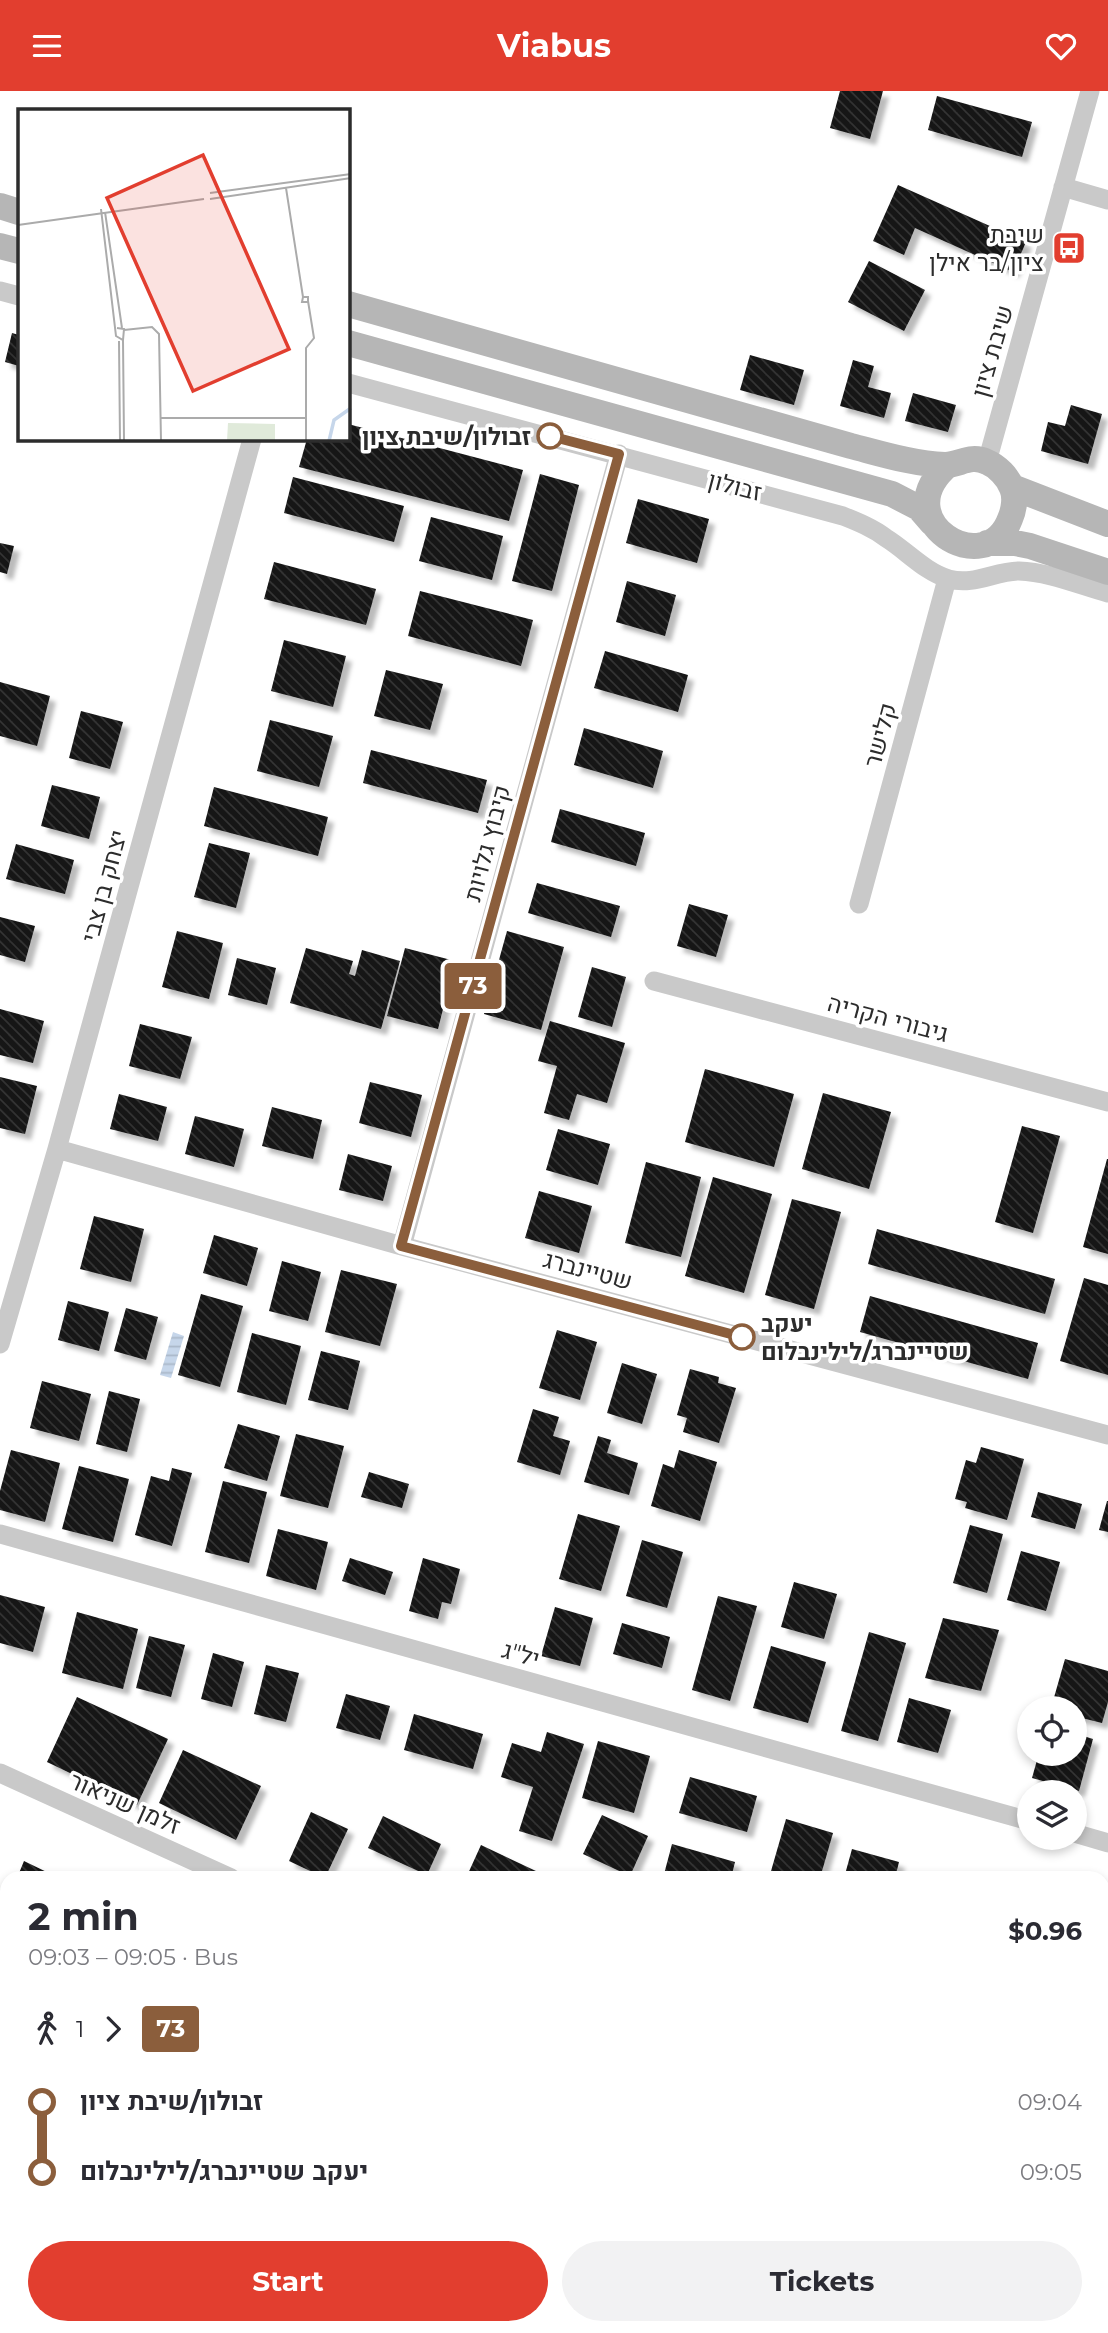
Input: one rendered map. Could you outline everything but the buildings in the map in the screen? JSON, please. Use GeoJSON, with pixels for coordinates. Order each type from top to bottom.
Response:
{"type":"FeatureCollection","features":[{"type":"Feature","properties":{"kind":"main road"},"geometry":{"type":"LineString","coordinates":[[0,206],[18,212]]}},
{"type":"Feature","properties":{"kind":"main road"},"geometry":{"type":"LineString","coordinates":[[0,246],[18,251]]}},
{"type":"Feature","properties":{"kind":"main road"},"geometry":{"type":"LineString","coordinates":[[350,306],[851,446],[907,460],[948,465]]}},
{"type":"Feature","properties":{"kind":"main road","name":"זבולון"},"geometry":{"type":"LineString","coordinates":[[350,344],[892,494],[919,508],[932,523]]}},
{"type":"Feature","properties":{"kind":"main road"},"geometry":{"type":"LineString","coordinates":[[987,543],[1007,527],[1014,509],[1012,488],[1000,470],[987,462],[962,459],[948,465],[936,475],[927,498],[932,523],[945,538],[962,545],[1015,543],[1030,546],[1108,572]]}},
{"type":"Feature","properties":{"kind":"main road"},"geometry":{"type":"LineString","coordinates":[[1012,488],[1108,524]]}},
{"type":"Feature","properties":{"kind":"street","name":"שיבת ציון"},"geometry":{"type":"LineString","coordinates":[[987,462],[1090,91]]}},
{"type":"Feature","properties":{"kind":"street"},"geometry":{"type":"LineString","coordinates":[[1063,187],[1108,200]]}},
{"type":"Feature","properties":{"kind":"street"},"geometry":{"type":"LineString","coordinates":[[0,291],[18,296]]}},
{"type":"Feature","properties":{"kind":"street","name":"זבולון"},"geometry":{"type":"LineString","coordinates":[[350,384],[843,516],[868,526],[925,567],[947,579]]}},
{"type":"Feature","properties":{"kind":"street","name":"יצחק בן צבי"},"geometry":{"type":"LineString","coordinates":[[0,1344],[57,1149],[251,441]]}},
{"type":"Feature","properties":{"kind":"street","name":"קיבוץ גלויות"},"geometry":{"type":"LineString","coordinates":[[401,1246],[619,454]]}},
{"type":"Feature","properties":{"kind":"street"},"geometry":{"type":"LineString","coordinates":[[947,579],[970,581],[1016,571],[1037,573],[1108,593]]}},
{"type":"Feature","properties":{"kind":"street","name":"קלישר"},"geometry":{"type":"LineString","coordinates":[[859,904],[947,579]]}},
{"type":"Feature","properties":{"kind":"street","name":"גיבורי הקריה"},"geometry":{"type":"LineString","coordinates":[[654,981],[1108,1102]]}},
{"type":"Feature","properties":{"kind":"street","name":"שטיינברג"},"geometry":{"type":"LineString","coordinates":[[57,1149],[401,1246],[1108,1435]]}},
{"type":"Feature","properties":{"kind":"street","name":"יל\"ג"},"geometry":{"type":"LineString","coordinates":[[0,1534],[1017,1818]]}},
{"type":"Feature","properties":{"kind":"street","name":"זלמן שניאור"},"geometry":{"type":"LineString","coordinates":[[0,1773],[216,1871]]}},
{"type":"Feature","properties":{"kind":"street"},"geometry":{"type":"LineString","coordinates":[[1087,1837],[1108,1843]]}},
{"type":"Feature","properties":{"kind":"water"},"geometry":{"type":"Polygon","coordinates":[[[173,1332],[184,1336],[171,1378],[160,1375],[173,1332]]]}},
{"type":"Feature","properties":{"kind":"bus line","name":"73"},"geometry":{"type":"LineString","coordinates":[[550,436],[619,454],[401,1246],[742,1337]]}},
{"type":"Feature","properties":{"kind":"place","name":"שיבת ציון/בר אילן"},"geometry":{"type":"Point","coordinates":[1069,248]}},
{"type":"Feature","properties":{"kind":"place","name":"זבולון/שיבת ציון"},"geometry":{"type":"Point","coordinates":[550,436]}},
{"type":"Feature","properties":{"kind":"place","name":"יעקב שטיינברג/לילינבלום"},"geometry":{"type":"Point","coordinates":[742,1337]}}]}
